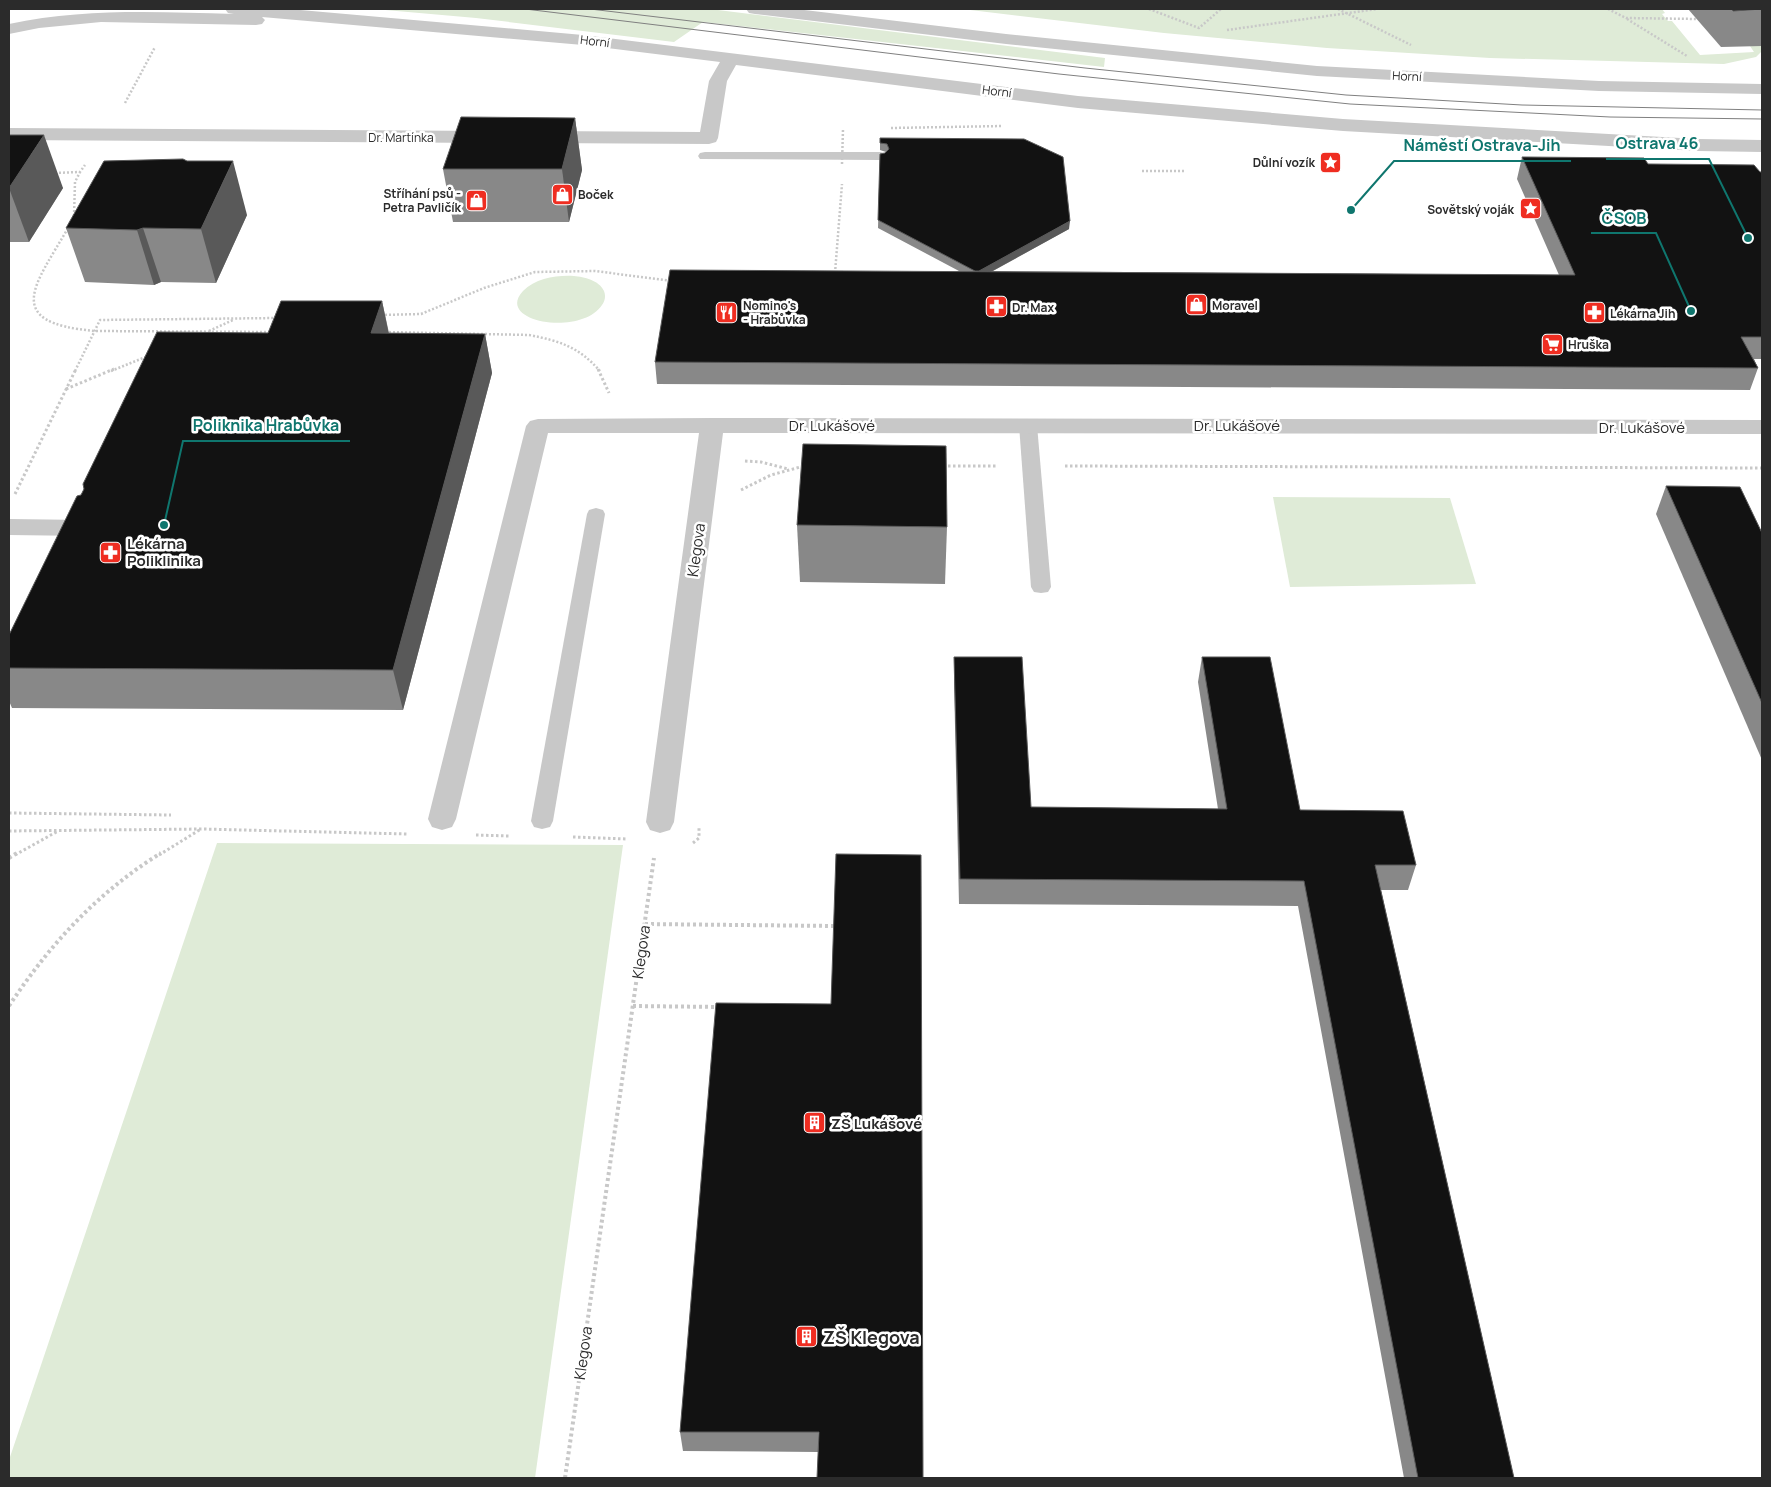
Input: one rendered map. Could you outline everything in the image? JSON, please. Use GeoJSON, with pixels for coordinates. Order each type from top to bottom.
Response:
{"type":"FeatureCollection","features":[{"type":"Feature","properties":{"kind":"street","name":"Horní"},"geometry":{"type":"LineString","coordinates":[[234,9],[583,40],[1078,102],[1343,125],[1698,145],[1762,146]]}},
{"type":"Feature","properties":{"kind":"street","name":"Horní"},"geometry":{"type":"LineString","coordinates":[[755,9],[1006,39],[1317,71],[1600,86],[1762,89]]}},
{"type":"Feature","properties":{"kind":"street"},"geometry":{"type":"LineString","coordinates":[[9,29],[49,20],[123,14],[397,24]]}},
{"type":"Feature","properties":{"kind":"street","name":"Dr. Martínka"},"geometry":{"type":"LineString","coordinates":[[9,134],[709,138],[718,81],[731,58]]}},
{"type":"Feature","properties":{"kind":"street","name":"Klegova"},"geometry":{"type":"LineString","coordinates":[[660,822],[712,425]]}},
{"type":"Feature","properties":{"kind":"street","name":"Dr. Lukášové"},"geometry":{"type":"LineString","coordinates":[[442,819],[538,426],[1028,425],[1760,430]]}},
{"type":"Feature","properties":{"kind":"street"},"geometry":{"type":"LineString","coordinates":[[9,527],[86,528]]}},
{"type":"Feature","properties":{"kind":"lane"},"geometry":{"type":"LineString","coordinates":[[706,156],[842,160],[880,156]]}},
{"type":"Feature","properties":{"kind":"lane"},"geometry":{"type":"LineString","coordinates":[[1028,425],[1041,587]]}},
{"type":"Feature","properties":{"kind":"lane"},"geometry":{"type":"LineString","coordinates":[[542,821],[596,514]]}},
{"type":"Feature","properties":{"kind":"path"},"geometry":{"type":"LineString","coordinates":[[1150,9],[1199,28],[1221,9]]}},
{"type":"Feature","properties":{"kind":"path"},"geometry":{"type":"LineString","coordinates":[[1338,9],[1413,46]]}},
{"type":"Feature","properties":{"kind":"path"},"geometry":{"type":"LineString","coordinates":[[1219,31],[1377,9]]}},
{"type":"Feature","properties":{"kind":"path"},"geometry":{"type":"LineString","coordinates":[[1608,9],[1691,58]]}},
{"type":"Feature","properties":{"kind":"path"},"geometry":{"type":"LineString","coordinates":[[1626,18],[1697,19]]}},
{"type":"Feature","properties":{"kind":"path"},"geometry":{"type":"LineString","coordinates":[[842,172],[843,129]]}},
{"type":"Feature","properties":{"kind":"path"},"geometry":{"type":"LineString","coordinates":[[1142,171],[1184,171]]}},
{"type":"Feature","properties":{"kind":"path"},"geometry":{"type":"LineString","coordinates":[[74,219],[75,182],[80,172]]}},
{"type":"Feature","properties":{"kind":"path"},"geometry":{"type":"LineString","coordinates":[[835,275],[842,181]]}},
{"type":"Feature","properties":{"kind":"path"},"geometry":{"type":"LineString","coordinates":[[69,227],[34,286],[33,304],[37,312],[46,320],[60,326],[95,331],[277,332]]}},
{"type":"Feature","properties":{"kind":"path"},"geometry":{"type":"LineString","coordinates":[[372,315],[421,314],[484,288],[536,272],[595,271],[673,281]]}},
{"type":"Feature","properties":{"kind":"path"},"geometry":{"type":"LineString","coordinates":[[13,498],[100,320],[285,318]]}},
{"type":"Feature","properties":{"kind":"path"},"geometry":{"type":"LineString","coordinates":[[195,337],[236,319]]}},
{"type":"Feature","properties":{"kind":"path"},"geometry":{"type":"LineString","coordinates":[[376,332],[505,333],[547,338],[565,344],[581,352],[594,362],[602,372],[610,394],[605,425]]}},
{"type":"Feature","properties":{"kind":"path"},"geometry":{"type":"LineString","coordinates":[[66,389],[152,355]]}},
{"type":"Feature","properties":{"kind":"path"},"geometry":{"type":"LineString","coordinates":[[707,460],[761,462],[788,469]]}},
{"type":"Feature","properties":{"kind":"path"},"geometry":{"type":"LineString","coordinates":[[735,496],[755,481],[788,469],[808,466]]}},
{"type":"Feature","properties":{"kind":"path"},"geometry":{"type":"LineString","coordinates":[[934,466],[1762,468]]}},
{"type":"Feature","properties":{"kind":"path"},"geometry":{"type":"LineString","coordinates":[[9,812],[171,815]]}},
{"type":"Feature","properties":{"kind":"path","name":"Klegova"},"geometry":{"type":"LineString","coordinates":[[565,1478],[660,822]]}},
{"type":"Feature","properties":{"kind":"path"},"geometry":{"type":"LineString","coordinates":[[686,847],[699,838],[698,824]]}},
{"type":"Feature","properties":{"kind":"path"},"geometry":{"type":"LineString","coordinates":[[9,1006],[61,936],[91,906],[133,872],[202,829]]}},
{"type":"Feature","properties":{"kind":"path"},"geometry":{"type":"LineString","coordinates":[[9,831],[202,829],[409,834]]}},
{"type":"Feature","properties":{"kind":"path"},"geometry":{"type":"LineString","coordinates":[[9,858],[59,831]]}},
{"type":"Feature","properties":{"kind":"path"},"geometry":{"type":"LineString","coordinates":[[468,835],[517,836]]}},
{"type":"Feature","properties":{"kind":"path"},"geometry":{"type":"LineString","coordinates":[[566,837],[626,838],[656,849]]}},
{"type":"Feature","properties":{"kind":"path"},"geometry":{"type":"LineString","coordinates":[[645,924],[836,926]]}},
{"type":"Feature","properties":{"kind":"path"},"geometry":{"type":"LineString","coordinates":[[633,1006],[723,1007]]}},
{"type":"Feature","properties":{"kind":"green space"},"geometry":{"type":"Polygon","coordinates":[[[374,9],[710,9],[1105,58],[1104,67],[703,22],[674,42],[476,18],[374,9]]]}},
{"type":"Feature","properties":{"kind":"green space"},"geometry":{"type":"Polygon","coordinates":[[[962,9],[1662,9],[1665,13],[1662,14],[1668,21],[1672,21],[1700,55],[1754,52],[1750,46],[1762,45],[1762,51],[1756,57],[1724,64],[1490,58],[1327,48],[1164,33],[962,9]]]}},
{"type":"Feature","properties":{"kind":"green space"},"geometry":{"type":"Polygon","coordinates":[[[574,276],[587,278],[599,284],[604,291],[605,297],[602,305],[591,315],[577,321],[560,323],[544,322],[520,311],[517,302],[523,291],[534,283],[547,278],[574,276]]]}},
{"type":"Feature","properties":{"kind":"green space"},"geometry":{"type":"Polygon","coordinates":[[[1273,497],[1450,498],[1476,584],[1290,587],[1273,497]]]}},
{"type":"Feature","properties":{"kind":"green space"},"geometry":{"type":"Polygon","coordinates":[[[217,843],[623,845],[535,1478],[9,1478],[9,1460],[217,843]]]}},
{"type":"Feature","properties":{"kind":"building"},"geometry":{"type":"Polygon","coordinates":[[[1732,9],[1762,9],[1733,11],[1732,9]]]}},
{"type":"Feature","properties":{"kind":"building"},"geometry":{"type":"Polygon","coordinates":[[[461,117],[575,118],[562,169],[443,169],[461,117]]]}},
{"type":"Feature","properties":{"kind":"building"},"geometry":{"type":"Polygon","coordinates":[[[9,135],[44,135],[9,188],[9,135]]]}},
{"type":"Feature","properties":{"kind":"building"},"geometry":{"type":"Polygon","coordinates":[[[880,138],[1024,139],[1063,157],[1070,221],[979,271],[975,271],[878,220],[880,154],[885,153],[889,149],[887,144],[880,143],[880,138]]]}},
{"type":"Feature","properties":{"kind":"building"},"geometry":{"type":"Polygon","coordinates":[[[1522,157],[1644,158],[1648,164],[1754,165],[1762,172],[1762,337],[1741,337],[1758,368],[655,362],[670,270],[1575,275],[1522,157]]]}},
{"type":"Feature","properties":{"kind":"building"},"geometry":{"type":"Polygon","coordinates":[[[183,159],[187,161],[233,161],[201,229],[66,228],[104,161],[183,159]]]}},
{"type":"Feature","properties":{"kind":"building"},"geometry":{"type":"Polygon","coordinates":[[[281,301],[382,301],[371,333],[485,334],[393,670],[9,668],[9,635],[77,496],[81,495],[84,489],[83,484],[157,332],[268,333],[281,301]]]}},
{"type":"Feature","properties":{"kind":"building"},"geometry":{"type":"Polygon","coordinates":[[[803,444],[946,446],[947,527],[797,525],[803,444]]]}},
{"type":"Feature","properties":{"kind":"building"},"geometry":{"type":"Polygon","coordinates":[[[1666,486],[1740,487],[1762,533],[1762,703],[1666,486]]]}},
{"type":"Feature","properties":{"kind":"building"},"geometry":{"type":"Polygon","coordinates":[[[954,657],[1022,657],[1031,807],[1227,809],[1202,657],[1270,657],[1300,810],[1403,811],[1416,865],[1375,865],[1514,1478],[1418,1478],[1304,881],[960,879],[954,657]]]}},
{"type":"Feature","properties":{"kind":"building"},"geometry":{"type":"Polygon","coordinates":[[[836,854],[921,855],[923,1478],[817,1478],[819,1432],[680,1432],[716,1003],[831,1004],[836,854]]]}},
{"type":"Feature","properties":{"kind":"tram line"},"geometry":{"type":"LineString","coordinates":[[525,9],[1059,74],[1350,104],[1610,117],[1762,119]]}},
{"type":"Feature","properties":{"kind":"tram line"},"geometry":{"type":"LineString","coordinates":[[590,9],[1085,68],[1346,95],[1522,105],[1762,110]]}},
{"type":"Feature","properties":{"kind":"place","name":"Důlní vozík"},"geometry":{"type":"Point","coordinates":[1331,162]}},
{"type":"Feature","properties":{"kind":"place","name":"Boček"},"geometry":{"type":"Point","coordinates":[562,194]}},
{"type":"Feature","properties":{"kind":"place","name":"Stříhání psů - Petra Pavličík"},"geometry":{"type":"Point","coordinates":[477,200]}},
{"type":"Feature","properties":{"kind":"place","name":"Sovětský voják"},"geometry":{"type":"Point","coordinates":[1530,209]}},
{"type":"Feature","properties":{"kind":"place","name":"Náměstí Ostrava-Jih"},"geometry":{"type":"Point","coordinates":[1351,210]}},
{"type":"Feature","properties":{"kind":"place","name":"Ostrava 46"},"geometry":{"type":"Point","coordinates":[1748,238]}},
{"type":"Feature","properties":{"kind":"place","name":"Moravel"},"geometry":{"type":"Point","coordinates":[1196,305]}},
{"type":"Feature","properties":{"kind":"place","name":"Dr. Max"},"geometry":{"type":"Point","coordinates":[996,307]}},
{"type":"Feature","properties":{"kind":"place","name":"ČSOB"},"geometry":{"type":"Point","coordinates":[1691,311]}},
{"type":"Feature","properties":{"kind":"place","name":"Nomino's - Hrabůvka"},"geometry":{"type":"Point","coordinates":[727,312]}},
{"type":"Feature","properties":{"kind":"place","name":"Lékárna Jih"},"geometry":{"type":"Point","coordinates":[1594,313]}},
{"type":"Feature","properties":{"kind":"place","name":"Hruška"},"geometry":{"type":"Point","coordinates":[1552,344]}},
{"type":"Feature","properties":{"kind":"place","name":"Poliknika Hrabůvka"},"geometry":{"type":"Point","coordinates":[164,525]}},
{"type":"Feature","properties":{"kind":"place","name":"Lékárna Poliklinika"},"geometry":{"type":"Point","coordinates":[111,552]}},
{"type":"Feature","properties":{"kind":"place","name":"ZŠ Lukášové"},"geometry":{"type":"Point","coordinates":[815,1123]}},
{"type":"Feature","properties":{"kind":"place","name":"ZŠ Klegova"},"geometry":{"type":"Point","coordinates":[807,1337]}}]}
